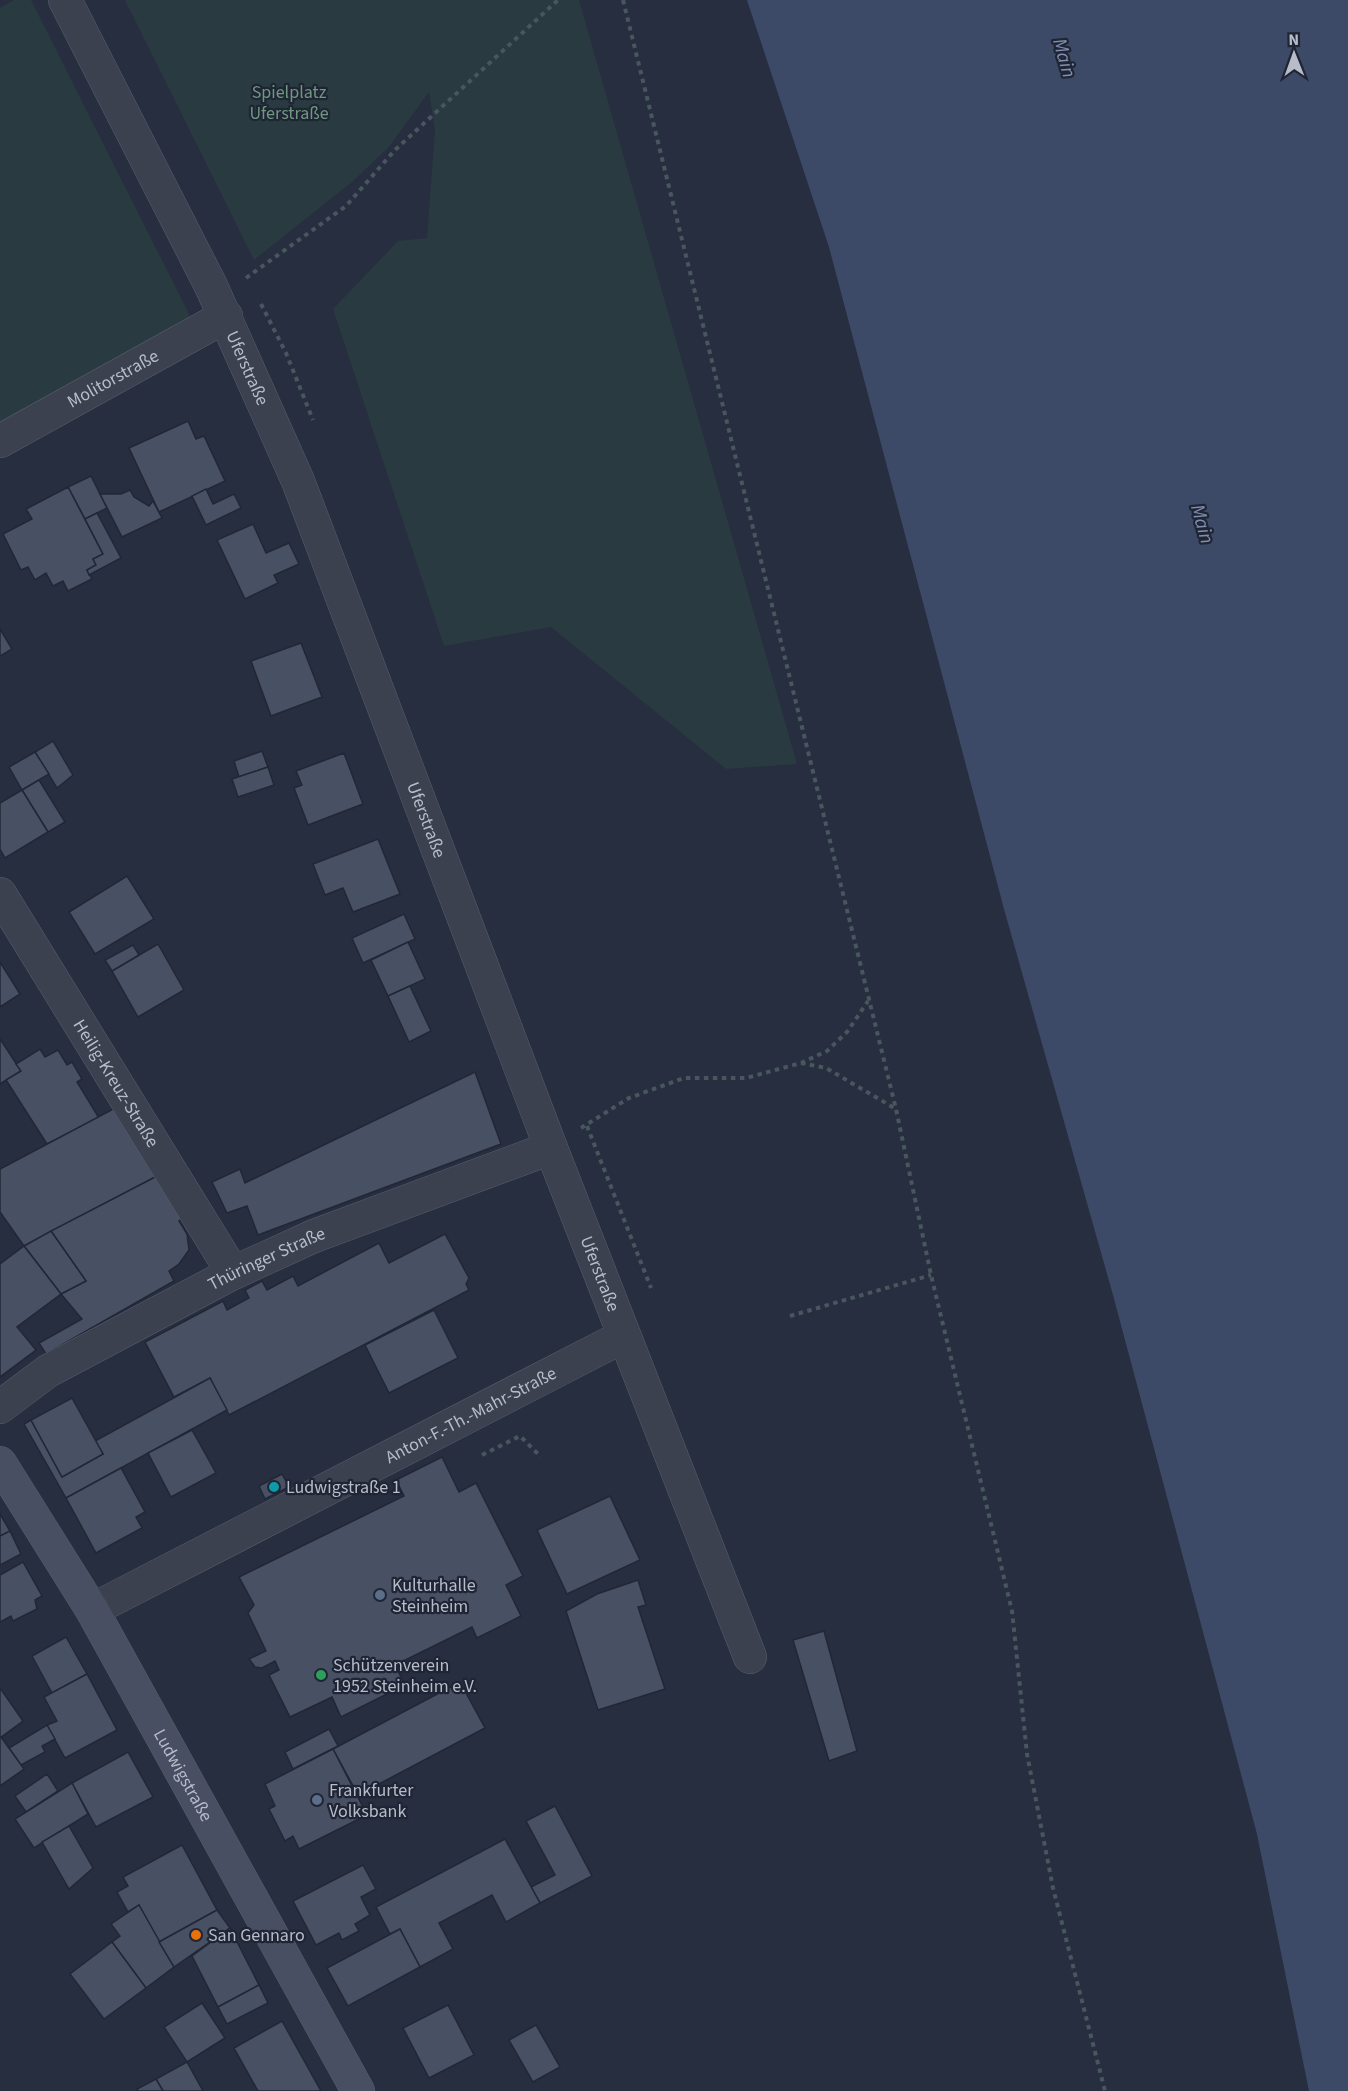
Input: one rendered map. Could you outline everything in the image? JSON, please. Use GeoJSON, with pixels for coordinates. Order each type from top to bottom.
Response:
{"type":"FeatureCollection","features":[{"type":"Feature","properties":{"kind":"main road","name":"Ludwigstraße"},"geometry":{"type":"LineString","coordinates":[[0,1463],[92,1610],[358,2091]]}},
{"type":"Feature","properties":{"kind":"street","name":"Uferstraße"},"geometry":{"type":"LineString","coordinates":[[64,0],[226,316],[298,481],[551,1148],[750,1657]]}},
{"type":"Feature","properties":{"kind":"street","name":"Molitorstraße"},"geometry":{"type":"LineString","coordinates":[[0,441],[226,316]]}},
{"type":"Feature","properties":{"kind":"street","name":"Heilig-Kreuz-Straße"},"geometry":{"type":"LineString","coordinates":[[0,894],[233,1273]]}},
{"type":"Feature","properties":{"kind":"street","name":"Thüringer Straße"},"geometry":{"type":"LineString","coordinates":[[0,1407],[48,1371],[233,1273],[314,1236],[551,1148]]}},
{"type":"Feature","properties":{"kind":"street","name":"Anton-F.-Th.-Mahr-Straße"},"geometry":{"type":"LineString","coordinates":[[92,1610],[624,1336]]}},
{"type":"Feature","properties":{"kind":"path"},"geometry":{"type":"LineString","coordinates":[[248,278],[346,207],[395,150],[558,0]]}},
{"type":"Feature","properties":{"kind":"path"},"geometry":{"type":"LineString","coordinates":[[623,0],[896,1109],[931,1275],[1011,1611],[1027,1754],[1053,1888],[1105,2091]]}},
{"type":"Feature","properties":{"kind":"path"},"geometry":{"type":"LineString","coordinates":[[578,1129],[629,1098],[684,1078],[746,1077],[801,1063],[827,1051],[847,1032],[869,1000]]}},
{"type":"Feature","properties":{"kind":"path"},"geometry":{"type":"LineString","coordinates":[[801,1063],[826,1068],[896,1109]]}},
{"type":"Feature","properties":{"kind":"path"},"geometry":{"type":"LineString","coordinates":[[586,1126],[651,1288]]}},
{"type":"Feature","properties":{"kind":"path"},"geometry":{"type":"LineString","coordinates":[[790,1316],[931,1275]]}},
{"type":"Feature","properties":{"kind":"path"},"geometry":{"type":"LineString","coordinates":[[482,1455],[520,1436],[540,1457]]}},
{"type":"Feature","properties":{"kind":"green space"},"geometry":{"type":"Polygon","coordinates":[[[14,0],[31,0],[192,320],[0,423],[0,8],[14,0]]]}},
{"type":"Feature","properties":{"kind":"green space","name":"Spielplatz Uferstraße"},"geometry":{"type":"Polygon","coordinates":[[[125,0],[579,0],[797,764],[726,769],[551,627],[444,646],[333,309],[398,241],[427,238],[435,131],[429,92],[388,148],[352,182],[254,260],[125,0]]]}},
{"type":"Feature","properties":{"kind":"water","name":"Main"},"geometry":{"type":"Polygon","coordinates":[[[747,0],[1348,0],[1348,2091],[1309,2091],[1257,1834],[1113,1295],[1004,909],[829,247],[747,0]]]}},
{"type":"Feature","properties":{"kind":"building"},"geometry":{"type":"Polygon","coordinates":[[[188,421],[196,439],[204,436],[225,481],[159,512],[129,448],[188,421]]]}},
{"type":"Feature","properties":{"kind":"building"},"geometry":{"type":"Polygon","coordinates":[[[91,476],[107,508],[85,519],[68,487],[91,476]]]}},
{"type":"Feature","properties":{"kind":"building"},"geometry":{"type":"Polygon","coordinates":[[[68,487],[103,554],[93,559],[96,565],[87,570],[92,579],[68,591],[63,581],[53,586],[46,573],[35,580],[28,567],[21,570],[3,534],[32,519],[26,509],[68,487]]]}},
{"type":"Feature","properties":{"kind":"building"},"geometry":{"type":"Polygon","coordinates":[[[206,489],[213,504],[234,494],[241,508],[206,525],[192,496],[206,489]]]}},
{"type":"Feature","properties":{"kind":"building"},"geometry":{"type":"Polygon","coordinates":[[[130,490],[134,497],[149,506],[153,501],[162,518],[122,537],[100,494],[121,494],[130,490]]]}},
{"type":"Feature","properties":{"kind":"building"},"geometry":{"type":"Polygon","coordinates":[[[97,513],[121,558],[89,575],[87,570],[96,565],[93,559],[103,554],[85,519],[97,513]]]}},
{"type":"Feature","properties":{"kind":"building"},"geometry":{"type":"Polygon","coordinates":[[[253,524],[266,553],[289,543],[299,564],[274,575],[278,583],[245,599],[217,540],[253,524]]]}},
{"type":"Feature","properties":{"kind":"building"},"geometry":{"type":"Polygon","coordinates":[[[0,629],[12,649],[0,656],[0,629]]]}},
{"type":"Feature","properties":{"kind":"building"},"geometry":{"type":"Polygon","coordinates":[[[301,643],[322,697],[271,716],[251,661],[301,643]]]}},
{"type":"Feature","properties":{"kind":"building"},"geometry":{"type":"Polygon","coordinates":[[[53,741],[73,775],[57,788],[35,752],[53,741]]]}},
{"type":"Feature","properties":{"kind":"building"},"geometry":{"type":"Polygon","coordinates":[[[262,751],[268,767],[239,777],[234,761],[262,751]]]}},
{"type":"Feature","properties":{"kind":"building"},"geometry":{"type":"Polygon","coordinates":[[[35,752],[49,774],[22,790],[9,767],[35,752]]]}},
{"type":"Feature","properties":{"kind":"building"},"geometry":{"type":"Polygon","coordinates":[[[344,753],[363,804],[308,825],[294,788],[302,785],[296,771],[344,753]]]}},
{"type":"Feature","properties":{"kind":"building"},"geometry":{"type":"Polygon","coordinates":[[[268,767],[274,785],[238,797],[232,779],[268,767]]]}},
{"type":"Feature","properties":{"kind":"building"},"geometry":{"type":"Polygon","coordinates":[[[39,780],[65,822],[48,832],[22,790],[39,780]]]}},
{"type":"Feature","properties":{"kind":"building"},"geometry":{"type":"Polygon","coordinates":[[[22,790],[48,832],[5,858],[0,849],[0,803],[22,790]]]}},
{"type":"Feature","properties":{"kind":"building"},"geometry":{"type":"Polygon","coordinates":[[[378,839],[400,894],[353,912],[343,888],[325,895],[313,864],[378,839]]]}},
{"type":"Feature","properties":{"kind":"building"},"geometry":{"type":"Polygon","coordinates":[[[127,876],[154,919],[95,954],[69,912],[127,876]]]}},
{"type":"Feature","properties":{"kind":"building"},"geometry":{"type":"Polygon","coordinates":[[[404,914],[415,939],[363,963],[352,938],[404,914]]]}},
{"type":"Feature","properties":{"kind":"building"},"geometry":{"type":"Polygon","coordinates":[[[408,942],[425,979],[388,996],[371,960],[408,942]]]}},
{"type":"Feature","properties":{"kind":"building"},"geometry":{"type":"Polygon","coordinates":[[[158,944],[184,990],[138,1017],[112,971],[158,944]]]}},
{"type":"Feature","properties":{"kind":"building"},"geometry":{"type":"Polygon","coordinates":[[[133,945],[139,955],[112,971],[105,960],[133,945]]]}},
{"type":"Feature","properties":{"kind":"building"},"geometry":{"type":"Polygon","coordinates":[[[0,962],[20,994],[0,1007],[0,962]]]}},
{"type":"Feature","properties":{"kind":"building"},"geometry":{"type":"Polygon","coordinates":[[[410,986],[431,1031],[409,1042],[388,996],[410,986]]]}},
{"type":"Feature","properties":{"kind":"building"},"geometry":{"type":"Polygon","coordinates":[[[0,1039],[21,1071],[0,1084],[0,1039]]]}},
{"type":"Feature","properties":{"kind":"building"},"geometry":{"type":"Polygon","coordinates":[[[40,1049],[45,1057],[58,1050],[67,1065],[72,1062],[82,1079],[77,1082],[99,1118],[47,1144],[6,1080],[21,1071],[16,1064],[40,1049]]]}},
{"type":"Feature","properties":{"kind":"building"},"geometry":{"type":"Polygon","coordinates":[[[475,1072],[501,1144],[258,1235],[247,1206],[227,1213],[212,1182],[240,1169],[245,1183],[475,1072]]]}},
{"type":"Feature","properties":{"kind":"building"},"geometry":{"type":"Polygon","coordinates":[[[117,1107],[161,1174],[24,1246],[0,1212],[0,1169],[117,1107]]]}},
{"type":"Feature","properties":{"kind":"building"},"geometry":{"type":"Polygon","coordinates":[[[161,1174],[189,1213],[179,1221],[187,1234],[189,1250],[179,1264],[169,1271],[174,1281],[46,1354],[39,1343],[82,1319],[61,1294],[86,1281],[51,1231],[161,1174]]]}},
{"type":"Feature","properties":{"kind":"building"},"geometry":{"type":"Polygon","coordinates":[[[51,1231],[86,1281],[61,1294],[24,1246],[51,1231]]]}},
{"type":"Feature","properties":{"kind":"building"},"geometry":{"type":"Polygon","coordinates":[[[445,1234],[469,1278],[466,1284],[469,1290],[229,1415],[210,1378],[174,1397],[145,1342],[223,1301],[227,1310],[249,1298],[245,1290],[262,1281],[267,1290],[293,1276],[298,1286],[379,1243],[389,1263],[445,1234]]]}},
{"type":"Feature","properties":{"kind":"building"},"geometry":{"type":"Polygon","coordinates":[[[24,1246],[61,1294],[17,1327],[36,1350],[0,1377],[0,1264],[24,1246]]]}},
{"type":"Feature","properties":{"kind":"building"},"geometry":{"type":"Polygon","coordinates":[[[434,1310],[458,1358],[389,1393],[365,1345],[434,1310]]]}},
{"type":"Feature","properties":{"kind":"building"},"geometry":{"type":"Polygon","coordinates":[[[210,1378],[227,1410],[66,1498],[24,1424],[31,1420],[62,1477],[103,1454],[95,1441],[210,1378]]]}},
{"type":"Feature","properties":{"kind":"building"},"geometry":{"type":"Polygon","coordinates":[[[72,1398],[103,1454],[62,1477],[31,1420],[72,1398]]]}},
{"type":"Feature","properties":{"kind":"building"},"geometry":{"type":"Polygon","coordinates":[[[192,1430],[216,1473],[171,1497],[148,1453],[192,1430]]]}},
{"type":"Feature","properties":{"kind":"building","name":"Kulturhalle Steinheim"},"geometry":{"type":"Polygon","coordinates":[[[442,1457],[459,1492],[476,1483],[523,1576],[506,1585],[521,1616],[477,1638],[472,1627],[395,1665],[405,1685],[341,1717],[332,1697],[290,1717],[269,1675],[279,1670],[275,1661],[262,1668],[255,1667],[249,1659],[266,1651],[248,1613],[254,1605],[239,1577],[404,1496],[396,1480],[442,1457]]]}},
{"type":"Feature","properties":{"kind":"building"},"geometry":{"type":"Polygon","coordinates":[[[121,1468],[145,1512],[136,1517],[142,1528],[96,1553],[66,1498],[121,1468]]]}},
{"type":"Feature","properties":{"kind":"building","name":"Ludwigstraße 1"},"geometry":{"type":"Polygon","coordinates":[[[282,1474],[289,1487],[265,1499],[259,1486],[282,1474]]]}},
{"type":"Feature","properties":{"kind":"building"},"geometry":{"type":"Polygon","coordinates":[[[610,1496],[640,1560],[567,1594],[537,1530],[610,1496]]]}},
{"type":"Feature","properties":{"kind":"building"},"geometry":{"type":"Polygon","coordinates":[[[0,1514],[10,1531],[0,1536],[0,1514]]]}},
{"type":"Feature","properties":{"kind":"building"},"geometry":{"type":"Polygon","coordinates":[[[10,1531],[21,1554],[0,1565],[0,1536],[10,1531]]]}},
{"type":"Feature","properties":{"kind":"building"},"geometry":{"type":"Polygon","coordinates":[[[23,1562],[42,1596],[35,1600],[37,1609],[13,1621],[11,1616],[0,1622],[0,1575],[23,1562]]]}},
{"type":"Feature","properties":{"kind":"building"},"geometry":{"type":"Polygon","coordinates":[[[638,1580],[646,1605],[638,1607],[665,1689],[598,1710],[566,1611],[597,1594],[638,1580]]]}},
{"type":"Feature","properties":{"kind":"building"},"geometry":{"type":"Polygon","coordinates":[[[824,1631],[857,1751],[829,1761],[793,1640],[824,1631]]]}},
{"type":"Feature","properties":{"kind":"building"},"geometry":{"type":"Polygon","coordinates":[[[66,1637],[87,1674],[52,1693],[32,1656],[66,1637]]]}},
{"type":"Feature","properties":{"kind":"building"},"geometry":{"type":"Polygon","coordinates":[[[87,1674],[117,1730],[65,1758],[47,1725],[57,1721],[44,1697],[87,1674]]]}},
{"type":"Feature","properties":{"kind":"building"},"geometry":{"type":"Polygon","coordinates":[[[460,1682],[485,1728],[358,1795],[333,1749],[460,1682]]]}},
{"type":"Feature","properties":{"kind":"building"},"geometry":{"type":"Polygon","coordinates":[[[0,1688],[23,1721],[0,1738],[0,1688]]]}},
{"type":"Feature","properties":{"kind":"building"},"geometry":{"type":"Polygon","coordinates":[[[47,1725],[55,1739],[42,1746],[45,1752],[21,1765],[9,1748],[47,1725]]]}},
{"type":"Feature","properties":{"kind":"building"},"geometry":{"type":"Polygon","coordinates":[[[329,1729],[338,1746],[293,1769],[285,1752],[329,1729]]]}},
{"type":"Feature","properties":{"kind":"building"},"geometry":{"type":"Polygon","coordinates":[[[0,1738],[24,1769],[0,1786],[0,1738]]]}},
{"type":"Feature","properties":{"kind":"building","name":"Frankfurter Volksbank"},"geometry":{"type":"Polygon","coordinates":[[[333,1749],[367,1815],[299,1849],[293,1836],[285,1841],[269,1809],[275,1806],[265,1784],[333,1749]]]}},
{"type":"Feature","properties":{"kind":"building"},"geometry":{"type":"Polygon","coordinates":[[[128,1752],[153,1797],[96,1827],[72,1783],[128,1752]]]}},
{"type":"Feature","properties":{"kind":"building"},"geometry":{"type":"Polygon","coordinates":[[[47,1774],[58,1791],[26,1812],[15,1796],[47,1774]]]}},
{"type":"Feature","properties":{"kind":"building"},"geometry":{"type":"Polygon","coordinates":[[[72,1783],[88,1814],[34,1848],[15,1819],[72,1783]]]}},
{"type":"Feature","properties":{"kind":"building"},"geometry":{"type":"Polygon","coordinates":[[[555,1806],[592,1876],[540,1903],[531,1887],[555,1875],[526,1821],[555,1806]]]}},
{"type":"Feature","properties":{"kind":"building"},"geometry":{"type":"Polygon","coordinates":[[[69,1826],[93,1868],[69,1889],[42,1842],[69,1826]]]}},
{"type":"Feature","properties":{"kind":"building"},"geometry":{"type":"Polygon","coordinates":[[[505,1839],[540,1903],[506,1922],[492,1895],[439,1923],[453,1949],[420,1967],[400,1929],[390,1934],[376,1907],[505,1839]]]}},
{"type":"Feature","properties":{"kind":"building"},"geometry":{"type":"Polygon","coordinates":[[[182,1845],[217,1910],[159,1942],[139,1905],[128,1912],[117,1892],[128,1886],[123,1877],[182,1845]]]}},
{"type":"Feature","properties":{"kind":"building"},"geometry":{"type":"Polygon","coordinates":[[[363,1865],[376,1889],[361,1897],[370,1915],[355,1924],[359,1931],[342,1940],[339,1933],[316,1945],[293,1901],[363,1865]]]}},
{"type":"Feature","properties":{"kind":"building"},"geometry":{"type":"Polygon","coordinates":[[[139,1905],[174,1967],[146,1988],[112,1942],[120,1936],[111,1924],[139,1905]]]}},
{"type":"Feature","properties":{"kind":"building","name":"San Gennaro"},"geometry":{"type":"Polygon","coordinates":[[[217,1910],[230,1928],[174,1967],[159,1942],[217,1910]]]}},
{"type":"Feature","properties":{"kind":"building"},"geometry":{"type":"Polygon","coordinates":[[[230,1928],[259,1985],[218,2007],[192,1956],[230,1928]]]}},
{"type":"Feature","properties":{"kind":"building"},"geometry":{"type":"Polygon","coordinates":[[[400,1929],[420,1967],[348,2006],[327,1968],[400,1929]]]}},
{"type":"Feature","properties":{"kind":"building"},"geometry":{"type":"Polygon","coordinates":[[[112,1942],[146,1988],[104,2019],[70,1974],[112,1942]]]}},
{"type":"Feature","properties":{"kind":"building"},"geometry":{"type":"Polygon","coordinates":[[[259,1985],[268,2003],[227,2024],[218,2007],[259,1985]]]}},
{"type":"Feature","properties":{"kind":"building"},"geometry":{"type":"Polygon","coordinates":[[[202,2003],[225,2038],[187,2062],[164,2027],[202,2003]]]}},
{"type":"Feature","properties":{"kind":"building"},"geometry":{"type":"Polygon","coordinates":[[[448,2005],[474,2055],[429,2078],[403,2028],[448,2005]]]}},
{"type":"Feature","properties":{"kind":"building"},"geometry":{"type":"Polygon","coordinates":[[[282,2021],[321,2091],[258,2091],[234,2048],[282,2021]]]}},
{"type":"Feature","properties":{"kind":"building"},"geometry":{"type":"Polygon","coordinates":[[[536,2025],[560,2067],[533,2082],[509,2040],[536,2025]]]}},
{"type":"Feature","properties":{"kind":"building"},"geometry":{"type":"Polygon","coordinates":[[[187,2062],[203,2091],[163,2091],[156,2079],[187,2062]]]}},
{"type":"Feature","properties":{"kind":"building"},"geometry":{"type":"Polygon","coordinates":[[[156,2079],[163,2091],[138,2091],[137,2089],[156,2079]]]}},
{"type":"Feature","properties":{"kind":"place","name":"Ludwigstraße 1"},"geometry":{"type":"Point","coordinates":[274,1487]}},
{"type":"Feature","properties":{"kind":"place","name":"Kulturhalle Steinheim"},"geometry":{"type":"Point","coordinates":[380,1595]}},
{"type":"Feature","properties":{"kind":"place","name":"Schützenverein 1952 Steinheim e.V."},"geometry":{"type":"Point","coordinates":[321,1675]}},
{"type":"Feature","properties":{"kind":"place","name":"Frankfurter Volksbank"},"geometry":{"type":"Point","coordinates":[317,1800]}},
{"type":"Feature","properties":{"kind":"place","name":"San Gennaro"},"geometry":{"type":"Point","coordinates":[196,1935]}}]}
